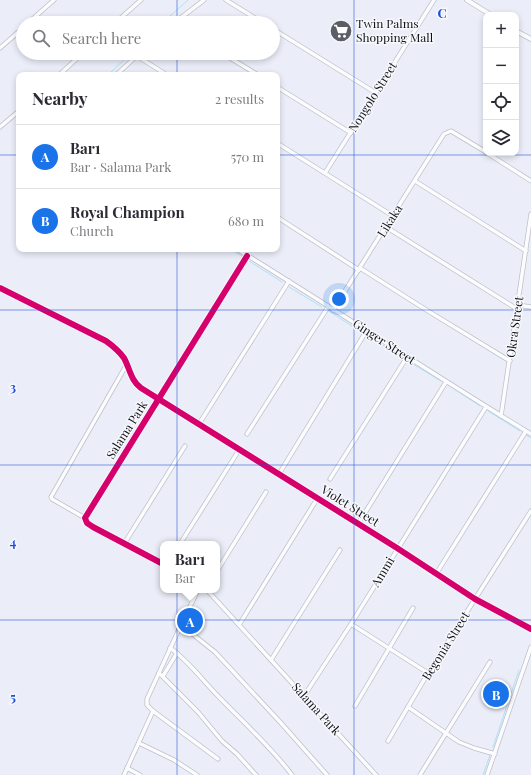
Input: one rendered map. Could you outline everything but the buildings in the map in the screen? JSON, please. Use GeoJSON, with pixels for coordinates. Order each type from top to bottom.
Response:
{"type":"FeatureCollection","features":[{"type":"Feature","properties":{"kind":"street"},"geometry":{"type":"LineString","coordinates":[[36,16],[54,0]]}},
{"type":"Feature","properties":{"kind":"street"},"geometry":{"type":"LineString","coordinates":[[123,16],[141,0]]}},
{"type":"Feature","properties":{"kind":"street"},"geometry":{"type":"LineString","coordinates":[[183,16],[204,0]]}},
{"type":"Feature","properties":{"kind":"street"},"geometry":{"type":"LineString","coordinates":[[226,0],[252,16]]}},
{"type":"Feature","properties":{"kind":"street","name":"Nongolo Street"},"geometry":{"type":"LineString","coordinates":[[325,173],[434,0]]}},
{"type":"Feature","properties":{"kind":"street"},"geometry":{"type":"LineString","coordinates":[[467,0],[485,12]]}},
{"type":"Feature","properties":{"kind":"street"},"geometry":{"type":"LineString","coordinates":[[519,32],[531,39]]}},
{"type":"Feature","properties":{"kind":"street"},"geometry":{"type":"LineString","coordinates":[[280,33],[376,92]]}},
{"type":"Feature","properties":{"kind":"street"},"geometry":{"type":"LineString","coordinates":[[0,48],[16,34]]}},
{"type":"Feature","properties":{"kind":"street"},"geometry":{"type":"LineString","coordinates":[[62,72],[75,60]]}},
{"type":"Feature","properties":{"kind":"street"},"geometry":{"type":"LineString","coordinates":[[119,72],[133,60]]}},
{"type":"Feature","properties":{"kind":"street"},"geometry":{"type":"LineString","coordinates":[[143,60],[162,72]]}},
{"type":"Feature","properties":{"kind":"street"},"geometry":{"type":"LineString","coordinates":[[233,60],[253,72]]}},
{"type":"Feature","properties":{"kind":"street"},"geometry":{"type":"LineString","coordinates":[[280,89],[351,133]]}},
{"type":"Feature","properties":{"kind":"street"},"geometry":{"type":"LineString","coordinates":[[1,125],[16,113]]}},
{"type":"Feature","properties":{"kind":"street","name":"Likaka"},"geometry":{"type":"LineString","coordinates":[[333,310],[444,134],[451,131],[483,151]]}},
{"type":"Feature","properties":{"kind":"street"},"geometry":{"type":"LineString","coordinates":[[280,145],[393,216]]}},
{"type":"Feature","properties":{"kind":"street"},"geometry":{"type":"LineString","coordinates":[[491,156],[531,181]]}},
{"type":"Feature","properties":{"kind":"street"},"geometry":{"type":"LineString","coordinates":[[415,181],[526,251]]}},
{"type":"Feature","properties":{"kind":"street","name":"Okra Street"},"geometry":{"type":"LineString","coordinates":[[502,416],[531,214]]}},
{"type":"Feature","properties":{"kind":"street"},"geometry":{"type":"LineString","coordinates":[[280,219],[510,361]]}},
{"type":"Feature","properties":{"kind":"street"},"geometry":{"type":"LineString","coordinates":[[386,227],[517,307],[531,307]]}},
{"type":"Feature","properties":{"kind":"street","name":"Ginger Street"},"geometry":{"type":"LineString","coordinates":[[241,252],[531,434]]}},
{"type":"Feature","properties":{"kind":"street","name":"Salama Park"},"geometry":{"type":"LineString","coordinates":[[85,518],[247,256]]}},
{"type":"Feature","properties":{"kind":"street"},"geometry":{"type":"LineString","coordinates":[[199,424],[288,281]]}},
{"type":"Feature","properties":{"kind":"street","name":"Violet Street"},"geometry":{"type":"LineString","coordinates":[[0,288],[106,341],[119,352],[127,364],[136,385],[397,548],[475,599],[531,629]]}},
{"type":"Feature","properties":{"kind":"street"},"geometry":{"type":"LineString","coordinates":[[247,434],[328,307]]}},
{"type":"Feature","properties":{"kind":"street"},"geometry":{"type":"LineString","coordinates":[[278,474],[367,330]]}},
{"type":"Feature","properties":{"kind":"street"},"geometry":{"type":"LineString","coordinates":[[330,479],[407,357]]}},
{"type":"Feature","properties":{"kind":"street"},"geometry":{"type":"LineString","coordinates":[[127,364],[51,497],[85,518],[87,523],[90,525],[160,562]]}},
{"type":"Feature","properties":{"kind":"street"},"geometry":{"type":"LineString","coordinates":[[358,524],[446,382]]}},
{"type":"Feature","properties":{"kind":"street","name":"Ammi"},"geometry":{"type":"LineString","coordinates":[[304,696],[351,624],[486,407]]}},
{"type":"Feature","properties":{"kind":"street"},"geometry":{"type":"LineString","coordinates":[[436,574],[526,431]]}},
{"type":"Feature","properties":{"kind":"street"},"geometry":{"type":"LineString","coordinates":[[124,544],[185,446]]}},
{"type":"Feature","properties":{"kind":"street"},"geometry":{"type":"LineString","coordinates":[[182,541],[239,450]]}},
{"type":"Feature","properties":{"kind":"street"},"geometry":{"type":"LineString","coordinates":[[220,567],[266,492]]}},
{"type":"Feature","properties":{"kind":"street"},"geometry":{"type":"LineString","coordinates":[[239,625],[317,498]]}},
{"type":"Feature","properties":{"kind":"street","name":"Begonia Street"},"geometry":{"type":"LineString","coordinates":[[388,741],[428,673],[531,511]]}},
{"type":"Feature","properties":{"kind":"street"},"geometry":{"type":"LineString","coordinates":[[271,660],[340,550]]}},
{"type":"Feature","properties":{"kind":"street"},"geometry":{"type":"LineString","coordinates":[[196,593],[180,625],[147,699],[147,705],[218,759]]}},
{"type":"Feature","properties":{"kind":"street","name":"Salama Park"},"geometry":{"type":"LineString","coordinates":[[210,593],[376,775]]}},
{"type":"Feature","properties":{"kind":"street"},"geometry":{"type":"LineString","coordinates":[[355,706],[413,608]]}},
{"type":"Feature","properties":{"kind":"street"},"geometry":{"type":"LineString","coordinates":[[351,624],[428,673]]}},
{"type":"Feature","properties":{"kind":"street"},"geometry":{"type":"LineString","coordinates":[[180,625],[215,652],[327,775]]}},
{"type":"Feature","properties":{"kind":"street"},"geometry":{"type":"LineString","coordinates":[[487,775],[531,647]]}},
{"type":"Feature","properties":{"kind":"street"},"geometry":{"type":"LineString","coordinates":[[170,648],[177,653],[292,775]]}},
{"type":"Feature","properties":{"kind":"street"},"geometry":{"type":"LineString","coordinates":[[163,676],[177,653]]}},
{"type":"Feature","properties":{"kind":"street"},"geometry":{"type":"LineString","coordinates":[[420,775],[490,662]]}},
{"type":"Feature","properties":{"kind":"street"},"geometry":{"type":"LineString","coordinates":[[159,673],[198,712],[222,741],[237,754],[256,775]]}},
{"type":"Feature","properties":{"kind":"street"},"geometry":{"type":"LineString","coordinates":[[408,707],[459,742],[495,754]]}},
{"type":"Feature","properties":{"kind":"street"},"geometry":{"type":"LineString","coordinates":[[124,775],[153,711]]}},
{"type":"Feature","properties":{"kind":"street"},"geometry":{"type":"LineString","coordinates":[[139,743],[174,760],[197,775]]}},
{"type":"Feature","properties":{"kind":"street"},"geometry":{"type":"LineString","coordinates":[[127,768],[140,775]]}},
{"type":"Feature","properties":{"kind":"waterway"},"geometry":{"type":"LineString","coordinates":[[170,16],[188,0]]}},
{"type":"Feature","properties":{"kind":"waterway"},"geometry":{"type":"LineString","coordinates":[[111,72],[124,60]]}},
{"type":"Feature","properties":{"kind":"waterway"},"geometry":{"type":"LineString","coordinates":[[235,252],[242,256]]}},
{"type":"Feature","properties":{"kind":"waterway"},"geometry":{"type":"LineString","coordinates":[[249,261],[282,282]]}},
{"type":"Feature","properties":{"kind":"waterway"},"geometry":{"type":"LineString","coordinates":[[289,287],[322,307]]}},
{"type":"Feature","properties":{"kind":"waterway"},"geometry":{"type":"LineString","coordinates":[[329,311],[361,332]]}},
{"type":"Feature","properties":{"kind":"waterway"},"geometry":{"type":"LineString","coordinates":[[369,337],[402,357]]}},
{"type":"Feature","properties":{"kind":"waterway"},"geometry":{"type":"LineString","coordinates":[[408,361],[441,381]]}},
{"type":"Feature","properties":{"kind":"waterway"},"geometry":{"type":"LineString","coordinates":[[448,385],[480,406]]}},
{"type":"Feature","properties":{"kind":"waterway"},"geometry":{"type":"LineString","coordinates":[[488,411],[520,431]]}},
{"type":"Feature","properties":{"kind":"waterway"},"geometry":{"type":"LineString","coordinates":[[526,435],[531,438]]}},
{"type":"Feature","properties":{"kind":"waterway"},"geometry":{"type":"LineString","coordinates":[[493,747],[519,670]]}},
{"type":"Feature","properties":{"kind":"waterway"},"geometry":{"type":"LineString","coordinates":[[483,775],[490,755]]}},
{"type":"Feature","properties":{"kind":"cycle path"},"geometry":{"type":"LineString","coordinates":[[160,562],[93,527],[87,523],[85,518],[247,256]]}},
{"type":"Feature","properties":{"kind":"cycle path"},"geometry":{"type":"LineString","coordinates":[[0,288],[106,341],[124,358],[135,382],[141,388],[397,548],[475,599],[531,629]]}},
{"type":"Feature","properties":{"kind":"place","name":"Twin Palms Shopping Mall"},"geometry":{"type":"Point","coordinates":[341,31]}},
{"type":"Feature","properties":{"kind":"place","name":"Bar1"},"geometry":{"type":"Point","coordinates":[190,621]}},
{"type":"Feature","properties":{"kind":"place","name":"Royal Champion"},"geometry":{"type":"Point","coordinates":[496,694]}}]}
